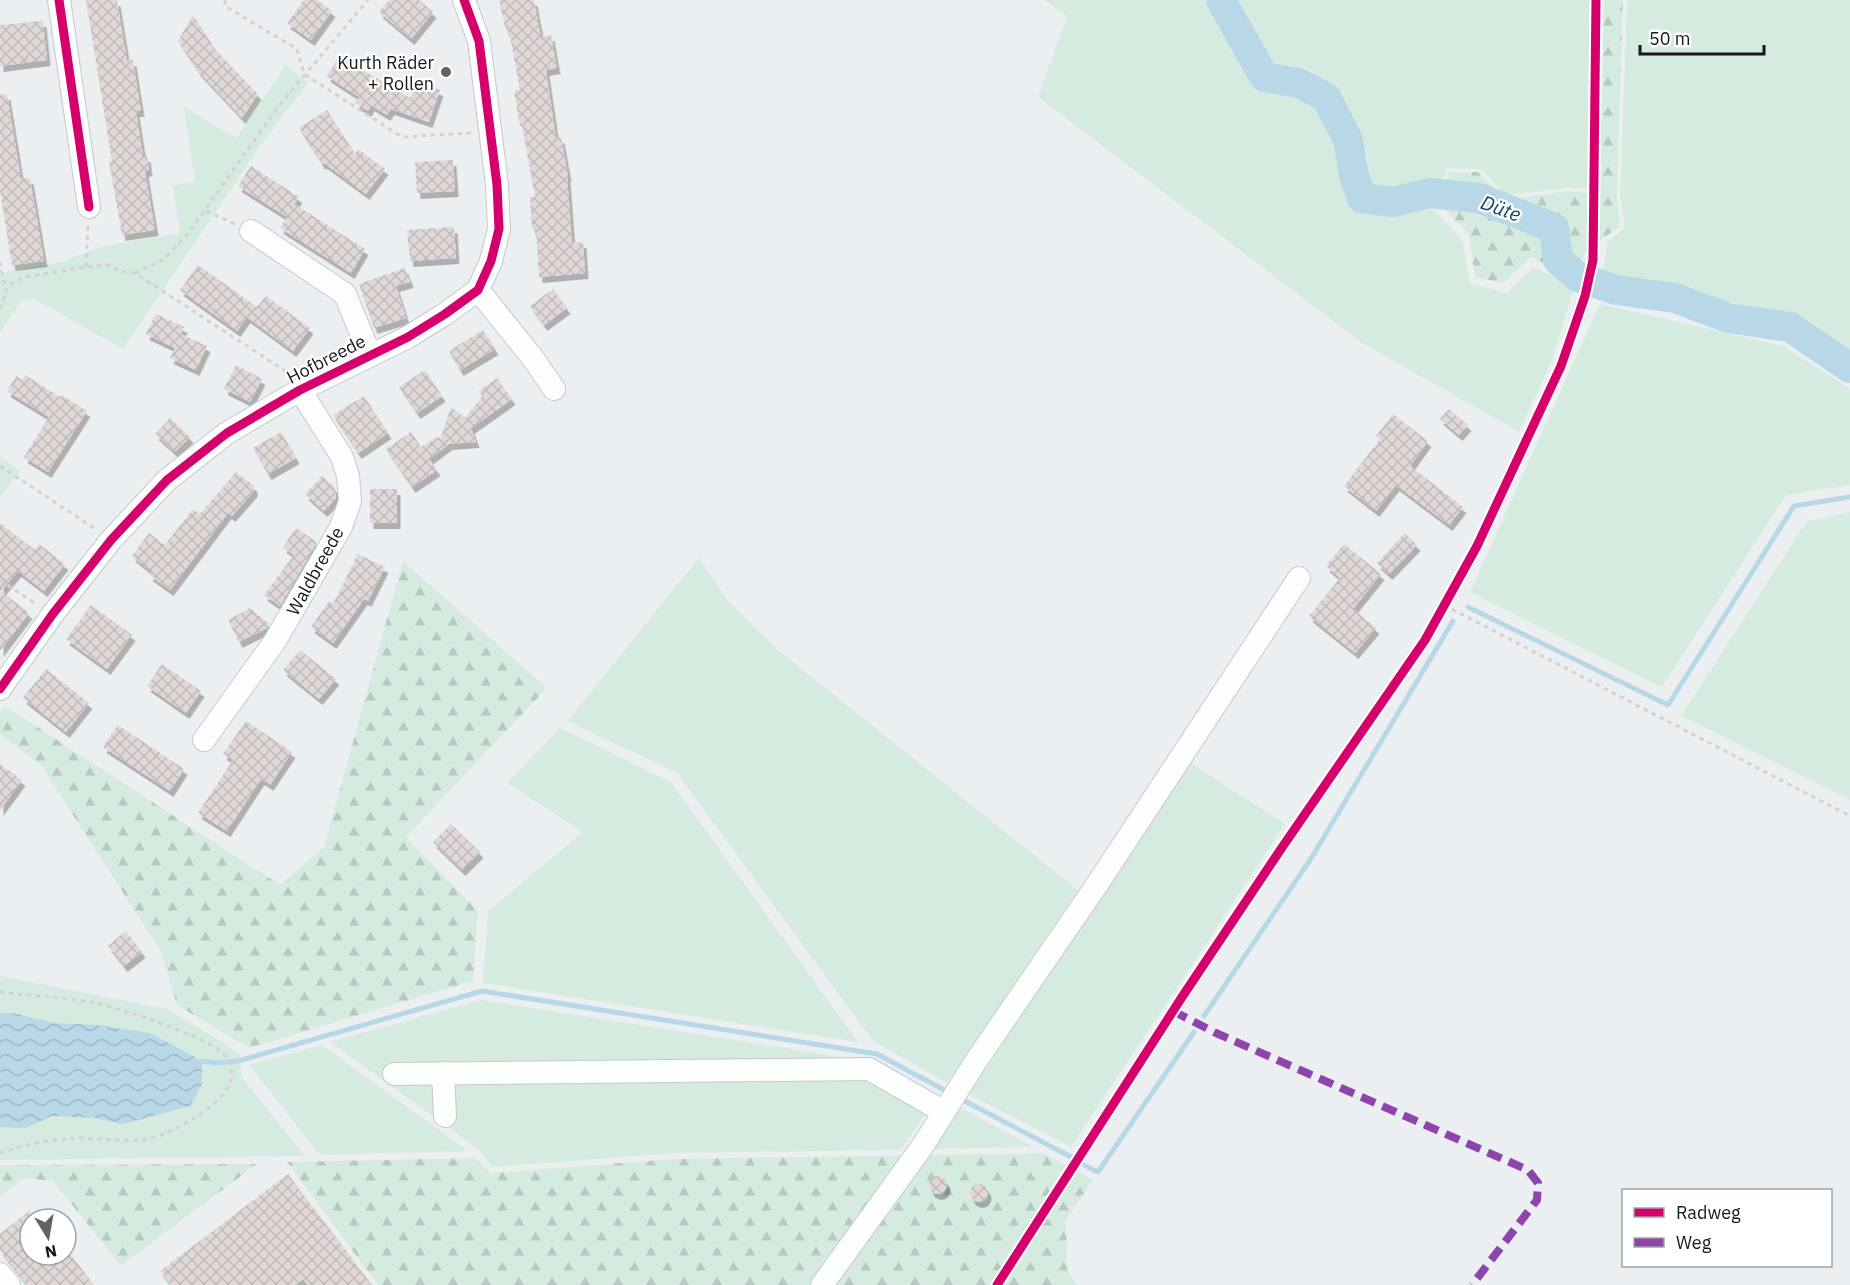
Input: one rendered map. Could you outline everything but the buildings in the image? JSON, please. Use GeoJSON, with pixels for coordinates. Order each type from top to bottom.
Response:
{"type":"FeatureCollection","features":[{"type":"Feature","properties":{"kind":"street"},"geometry":{"type":"LineString","coordinates":[[59,0],[89,207]]}},
{"type":"Feature","properties":{"kind":"street","name":"Hofbreede"},"geometry":{"type":"LineString","coordinates":[[0,689],[52,615],[111,540],[167,480],[227,434],[300,390],[408,337],[478,290],[491,261],[499,229],[497,185],[479,41],[464,0]]}},
{"type":"Feature","properties":{"kind":"street","name":"Hofbreede"},"geometry":{"type":"LineString","coordinates":[[250,231],[345,294],[370,355]]}},
{"type":"Feature","properties":{"kind":"street"},"geometry":{"type":"LineString","coordinates":[[478,290],[532,357],[554,389]]}},
{"type":"Feature","properties":{"kind":"street","name":"Waldbreede"},"geometry":{"type":"LineString","coordinates":[[204,740],[275,641],[340,527],[350,501],[348,476],[342,457],[300,390]]}},
{"type":"Feature","properties":{"kind":"street"},"geometry":{"type":"LineString","coordinates":[[822,1285],[924,1144],[976,1061],[1105,873],[1299,578]]}},
{"type":"Feature","properties":{"kind":"street"},"geometry":{"type":"LineString","coordinates":[[394,1074],[870,1069],[944,1112]]}},
{"type":"Feature","properties":{"kind":"street"},"geometry":{"type":"LineString","coordinates":[[443,1073],[445,1116]]}},
{"type":"Feature","properties":{"kind":"street"},"geometry":{"type":"LineString","coordinates":[[0,1274],[9,1285]]}},
{"type":"Feature","properties":{"kind":"path"},"geometry":{"type":"LineString","coordinates":[[225,0],[225,6],[297,49],[304,74],[402,137],[491,131]]}},
{"type":"Feature","properties":{"kind":"path"},"geometry":{"type":"LineString","coordinates":[[135,273],[163,260],[187,235],[304,74],[368,0]]}},
{"type":"Feature","properties":{"kind":"path"},"geometry":{"type":"LineString","coordinates":[[86,267],[89,207]]}},
{"type":"Feature","properties":{"kind":"path"},"geometry":{"type":"LineString","coordinates":[[206,211],[250,231]]}},
{"type":"Feature","properties":{"kind":"path"},"geometry":{"type":"LineString","coordinates":[[0,262],[3,280],[8,285]]}},
{"type":"Feature","properties":{"kind":"path"},"geometry":{"type":"LineString","coordinates":[[0,309],[8,285],[25,276],[110,265],[119,271],[135,273],[294,377],[300,390]]}},
{"type":"Feature","properties":{"kind":"path"},"geometry":{"type":"LineString","coordinates":[[0,466],[111,540]]}},
{"type":"Feature","properties":{"kind":"path"},"geometry":{"type":"LineString","coordinates":[[0,580],[52,615]]}},
{"type":"Feature","properties":{"kind":"path"},"geometry":{"type":"LineString","coordinates":[[1444,606],[1850,816]]}},
{"type":"Feature","properties":{"kind":"path"},"geometry":{"type":"LineString","coordinates":[[0,992],[93,1003],[123,1010],[216,1047],[226,1057],[231,1077],[228,1089],[214,1104],[161,1135],[143,1140],[80,1138],[43,1141],[0,1153]]}},
{"type":"Feature","properties":{"kind":"green space"},"geometry":{"type":"Polygon","coordinates":[[[1044,0],[1205,0],[1254,91],[1294,96],[1318,109],[1337,144],[1341,176],[1350,208],[1394,214],[1429,206],[1462,239],[1470,283],[1506,293],[1534,267],[1574,287],[1552,360],[1519,432],[1362,343],[1038,97],[1067,16],[1044,0]]]}},
{"type":"Feature","properties":{"kind":"green space"},"geometry":{"type":"Polygon","coordinates":[[[1239,0],[1590,0],[1587,189],[1568,188],[1505,195],[1481,169],[1447,168],[1441,183],[1394,195],[1373,186],[1364,142],[1335,85],[1305,68],[1272,63],[1239,0]]]}},
{"type":"Feature","properties":{"kind":"green space"},"geometry":{"type":"Polygon","coordinates":[[[1604,0],[1623,0],[1617,196],[1620,226],[1585,252],[1577,279],[1531,257],[1503,283],[1475,277],[1469,235],[1437,201],[1449,172],[1478,172],[1504,200],[1568,191],[1600,194],[1604,0]]]}},
{"type":"Feature","properties":{"kind":"green space"},"geometry":{"type":"Polygon","coordinates":[[[1627,0],[1850,0],[1850,353],[1792,316],[1603,274],[1607,242],[1625,228],[1620,196],[1627,0]]]}},
{"type":"Feature","properties":{"kind":"green space"},"geometry":{"type":"Polygon","coordinates":[[[286,65],[308,83],[258,149],[123,349],[34,299],[20,302],[0,333],[0,273],[61,262],[100,247],[180,233],[173,186],[195,181],[184,107],[236,138],[286,65]]]}},
{"type":"Feature","properties":{"kind":"green space"},"geometry":{"type":"Polygon","coordinates":[[[1600,304],[1783,346],[1850,389],[1850,485],[1786,495],[1662,687],[1470,592],[1600,304]]]}},
{"type":"Feature","properties":{"kind":"green space"},"geometry":{"type":"Polygon","coordinates":[[[0,456],[20,471],[0,497],[0,456]]]}},
{"type":"Feature","properties":{"kind":"green space"},"geometry":{"type":"Polygon","coordinates":[[[1850,512],[1850,800],[1681,716],[1807,521],[1850,512]]]}},
{"type":"Feature","properties":{"kind":"green space"},"geometry":{"type":"Polygon","coordinates":[[[699,558],[728,601],[777,649],[1078,890],[947,1083],[872,1040],[677,773],[567,721],[699,558]]]}},
{"type":"Feature","properties":{"kind":"green space"},"geometry":{"type":"Polygon","coordinates":[[[403,561],[547,688],[406,837],[478,911],[473,981],[249,1048],[177,1005],[160,950],[41,765],[0,735],[0,713],[5,706],[280,885],[324,847],[403,561]]]}},
{"type":"Feature","properties":{"kind":"green space"},"geometry":{"type":"Polygon","coordinates":[[[560,728],[671,782],[858,1042],[483,983],[488,911],[583,832],[507,783],[560,728]]]}},
{"type":"Feature","properties":{"kind":"green space"},"geometry":{"type":"Polygon","coordinates":[[[1191,763],[1285,824],[1071,1147],[969,1094],[1191,763]]]}},
{"type":"Feature","properties":{"kind":"green space"},"geometry":{"type":"Polygon","coordinates":[[[0,976],[168,1009],[241,1054],[241,1076],[305,1156],[0,1160],[0,976]]]}},
{"type":"Feature","properties":{"kind":"green space"},"geometry":{"type":"Polygon","coordinates":[[[481,1000],[873,1062],[937,1097],[901,1150],[674,1153],[492,1167],[478,1149],[330,1042],[481,1000]]]}},
{"type":"Feature","properties":{"kind":"green space"},"geometry":{"type":"Polygon","coordinates":[[[322,1045],[468,1151],[320,1155],[249,1065],[322,1045]]]}},
{"type":"Feature","properties":{"kind":"green space"},"geometry":{"type":"Polygon","coordinates":[[[960,1107],[1033,1147],[932,1149],[960,1107]]]}},
{"type":"Feature","properties":{"kind":"green space"},"geometry":{"type":"Polygon","coordinates":[[[1043,1153],[1093,1180],[1066,1220],[1067,1269],[1076,1285],[378,1285],[287,1162],[475,1158],[490,1173],[674,1159],[1043,1153]]]}},
{"type":"Feature","properties":{"kind":"green space"},"geometry":{"type":"Polygon","coordinates":[[[257,1164],[121,1266],[78,1212],[78,1207],[74,1207],[53,1181],[24,1178],[0,1197],[0,1165],[257,1164]]]}},
{"type":"Feature","properties":{"kind":"water"},"geometry":{"type":"Polygon","coordinates":[[[0,1013],[12,1013],[55,1023],[97,1025],[150,1033],[202,1061],[202,1084],[190,1106],[123,1124],[94,1118],[52,1116],[25,1128],[0,1127],[0,1013]]]}},
{"type":"Feature","properties":{"kind":"waterway","name":"Düte"},"geometry":{"type":"LineString","coordinates":[[1221,0],[1264,77],[1299,83],[1326,97],[1348,140],[1354,175],[1362,198],[1393,202],[1429,193],[1479,198],[1554,228],[1558,260],[1578,277],[1616,290],[1675,298],[1728,318],[1790,327],[1850,368]]}},
{"type":"Feature","properties":{"kind":"waterway"},"geometry":{"type":"LineString","coordinates":[[1468,607],[1668,705],[1794,506],[1850,497]]}},
{"type":"Feature","properties":{"kind":"waterway"},"geometry":{"type":"LineString","coordinates":[[1204,1016],[1312,857],[1453,621]]}},
{"type":"Feature","properties":{"kind":"waterway"},"geometry":{"type":"LineString","coordinates":[[202,1061],[216,1063],[238,1061],[482,991],[877,1054],[948,1092]]}},
{"type":"Feature","properties":{"kind":"waterway"},"geometry":{"type":"LineString","coordinates":[[1084,1165],[1098,1172],[1194,1032]]}},
{"type":"Feature","properties":{"kind":"waterway"},"geometry":{"type":"LineString","coordinates":[[961,1099],[1073,1158]]}},
{"type":"Feature","properties":{"kind":"marked path"},"geometry":{"type":"LineString","coordinates":[[1173,1011],[1216,1033],[1528,1170],[1538,1183],[1537,1200],[1472,1285]]}},
{"type":"Feature","properties":{"kind":"cycle path"},"geometry":{"type":"LineString","coordinates":[[59,0],[89,207]]}},
{"type":"Feature","properties":{"kind":"cycle path"},"geometry":{"type":"LineString","coordinates":[[0,689],[52,615],[111,540],[167,480],[227,433],[300,390],[408,337],[478,290],[491,261],[499,229],[497,185],[479,41],[464,0]]}},
{"type":"Feature","properties":{"kind":"cycle path"},"geometry":{"type":"LineString","coordinates":[[997,1285],[1182,997],[1425,640],[1477,546],[1561,366],[1585,296],[1593,260],[1596,0]]}},
{"type":"Feature","properties":{"kind":"place","name":"Kurth Räder + Rollen"},"geometry":{"type":"Point","coordinates":[446,72]}}]}
